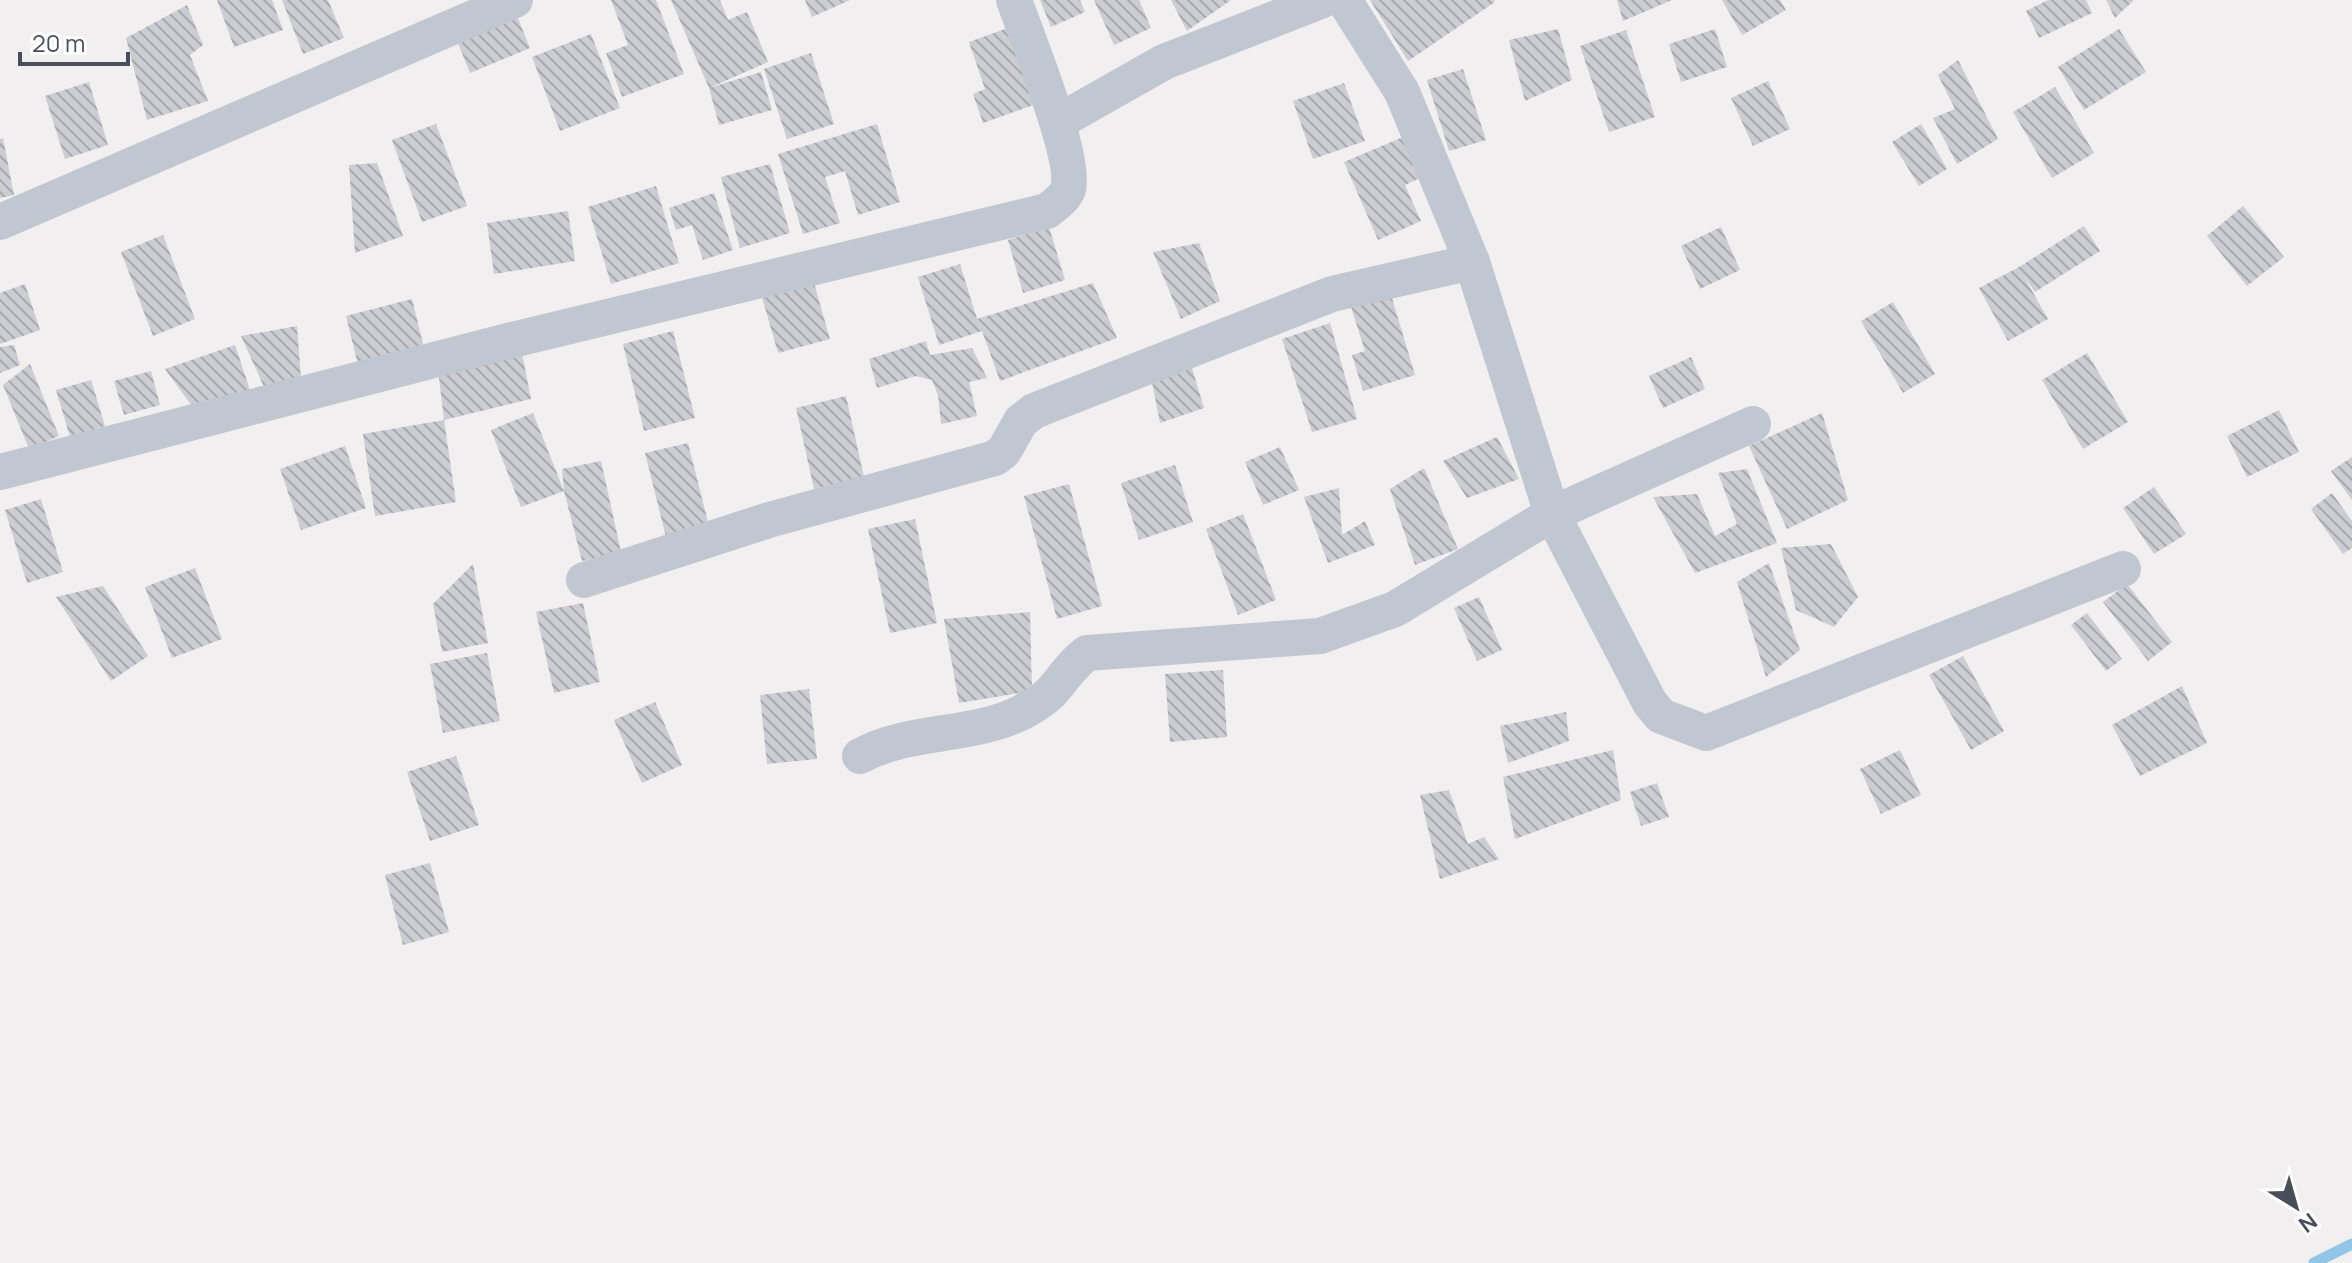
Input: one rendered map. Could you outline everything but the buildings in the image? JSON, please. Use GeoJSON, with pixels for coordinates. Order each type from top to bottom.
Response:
{"type":"FeatureCollection","features":[{"type":"Feature","properties":{"kind":"street"},"geometry":{"type":"LineString","coordinates":[[0,222],[515,0]]}},
{"type":"Feature","properties":{"kind":"street"},"geometry":{"type":"LineString","coordinates":[[0,472],[512,340],[1047,211],[1068,189],[1068,171],[1058,122],[1014,0]]}},
{"type":"Feature","properties":{"kind":"street"},"geometry":{"type":"LineString","coordinates":[[1058,122],[1164,62],[1323,0]]}},
{"type":"Feature","properties":{"kind":"street"},"geometry":{"type":"LineString","coordinates":[[1344,0],[1402,92],[1472,262],[1552,514],[1650,703],[1661,716],[1706,733],[2123,569]]}},
{"type":"Feature","properties":{"kind":"street"},"geometry":{"type":"LineString","coordinates":[[584,580],[769,520],[995,458],[1004,451],[1021,421],[1034,411],[1332,294],[1472,262]]}},
{"type":"Feature","properties":{"kind":"street"},"geometry":{"type":"LineString","coordinates":[[860,756],[877,747],[911,737],[980,727],[1017,715],[1053,691],[1071,665],[1087,653],[1320,636],[1395,609],[1552,514],[1753,424]]}},
{"type":"Feature","properties":{"kind":"waterway"},"geometry":{"type":"LineString","coordinates":[[2314,1263],[2352,1244]]}}]}
